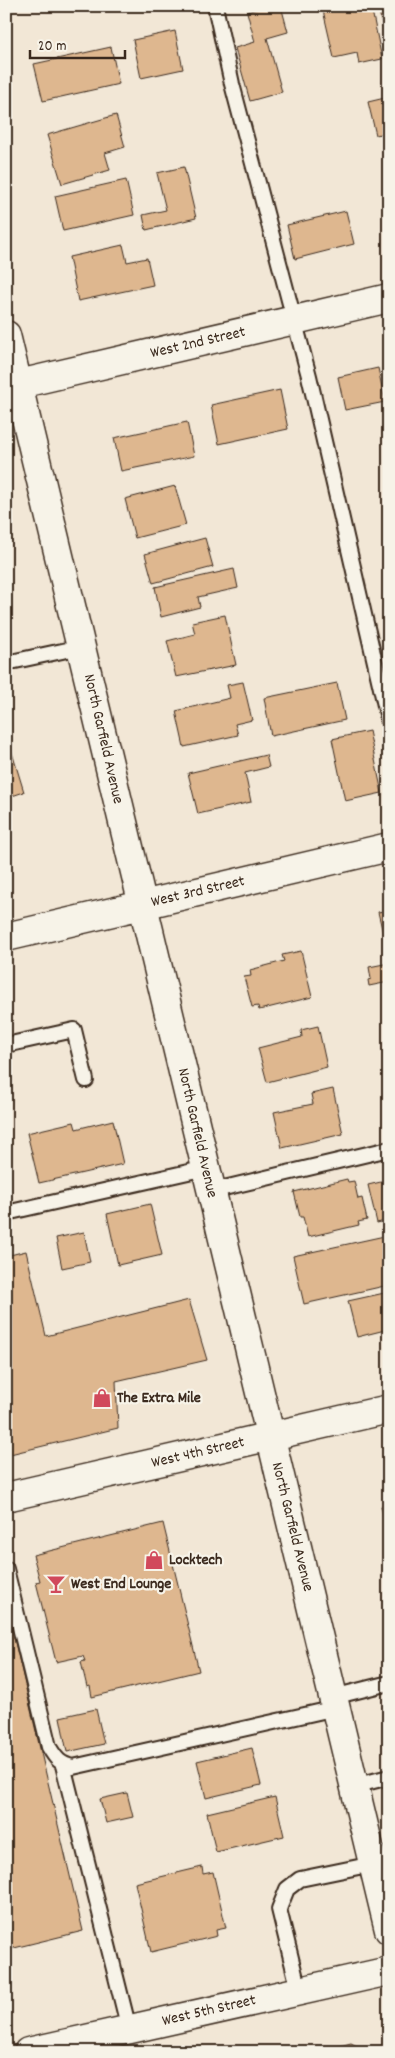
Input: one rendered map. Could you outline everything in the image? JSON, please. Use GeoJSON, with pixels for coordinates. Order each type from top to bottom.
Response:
{"type":"FeatureCollection","features":[{"type":"Feature","properties":{"kind":"street","name":"West 2nd Street"},"geometry":{"type":"LineString","coordinates":[[12,386],[389,298]]}},
{"type":"Feature","properties":{"kind":"street","name":"North Garfield Avenue"},"geometry":{"type":"LineString","coordinates":[[6,336],[12,386],[81,647],[389,1930]]}},
{"type":"Feature","properties":{"kind":"street","name":"West 3rd Street"},"geometry":{"type":"LineString","coordinates":[[6,937],[389,847]]}},
{"type":"Feature","properties":{"kind":"street","name":"West 4th Street"},"geometry":{"type":"LineString","coordinates":[[6,1497],[389,1409]]}},
{"type":"Feature","properties":{"kind":"street","name":"West 5th Street"},"geometry":{"type":"LineString","coordinates":[[28,2052],[73,2047],[129,2029],[389,1971]]}},
{"type":"Feature","properties":{"kind":"lane"},"geometry":{"type":"LineString","coordinates":[[215,6],[232,84],[294,320],[389,722]]}},
{"type":"Feature","properties":{"kind":"lane"},"geometry":{"type":"LineString","coordinates":[[6,664],[81,647]]}},
{"type":"Feature","properties":{"kind":"lane"},"geometry":{"type":"LineString","coordinates":[[6,1045],[74,1030],[86,1080]]}},
{"type":"Feature","properties":{"kind":"lane"},"geometry":{"type":"LineString","coordinates":[[6,1213],[389,1149]]}},
{"type":"Feature","properties":{"kind":"lane"},"geometry":{"type":"LineString","coordinates":[[6,1569],[49,1747],[56,1759],[63,1765],[73,1767],[334,1703],[389,1683]]}},
{"type":"Feature","properties":{"kind":"lane"},"geometry":{"type":"LineString","coordinates":[[63,1765],[129,2029]]}},
{"type":"Feature","properties":{"kind":"lane"},"geometry":{"type":"LineString","coordinates":[[354,1786],[389,1777]]}},
{"type":"Feature","properties":{"kind":"lane"},"geometry":{"type":"LineString","coordinates":[[299,1991],[279,1909],[287,1888],[300,1879],[373,1864]]}},
{"type":"Feature","properties":{"kind":"building"},"geometry":{"type":"Polygon","coordinates":[[[266,6],[281,6],[288,32],[267,38],[282,92],[250,101],[235,48],[255,42],[247,12],[266,6]]]}},
{"type":"Feature","properties":{"kind":"building"},"geometry":{"type":"Polygon","coordinates":[[[322,6],[371,6],[382,59],[359,64],[357,53],[334,58],[322,6]]]}},
{"type":"Feature","properties":{"kind":"building"},"geometry":{"type":"Polygon","coordinates":[[[378,6],[389,6],[389,43],[386,44],[378,6]]]}},
{"type":"Feature","properties":{"kind":"building"},"geometry":{"type":"Polygon","coordinates":[[[175,31],[183,69],[141,78],[133,40],[175,31]]]}},
{"type":"Feature","properties":{"kind":"building"},"geometry":{"type":"Polygon","coordinates":[[[111,47],[119,84],[43,101],[34,64],[111,47]]]}},
{"type":"Feature","properties":{"kind":"building"},"geometry":{"type":"Polygon","coordinates":[[[389,97],[389,132],[376,135],[368,102],[389,97]]]}},
{"type":"Feature","properties":{"kind":"building"},"geometry":{"type":"Polygon","coordinates":[[[116,115],[125,147],[105,153],[110,170],[62,184],[47,135],[116,115]]]}},
{"type":"Feature","properties":{"kind":"building"},"geometry":{"type":"Polygon","coordinates":[[[184,167],[196,218],[146,230],[143,215],[166,210],[157,173],[184,167]]]}},
{"type":"Feature","properties":{"kind":"building"},"geometry":{"type":"Polygon","coordinates":[[[126,180],[134,215],[63,231],[55,196],[126,180]]]}},
{"type":"Feature","properties":{"kind":"building"},"geometry":{"type":"Polygon","coordinates":[[[346,211],[354,244],[295,259],[287,225],[346,211]]]}},
{"type":"Feature","properties":{"kind":"building"},"geometry":{"type":"Polygon","coordinates":[[[123,245],[127,262],[147,258],[153,285],[78,301],[69,257],[123,245]]]}},
{"type":"Feature","properties":{"kind":"building"},"geometry":{"type":"Polygon","coordinates":[[[378,368],[385,402],[345,410],[338,377],[378,368]]]}},
{"type":"Feature","properties":{"kind":"building"},"geometry":{"type":"Polygon","coordinates":[[[280,390],[288,429],[219,444],[211,405],[280,390]]]}},
{"type":"Feature","properties":{"kind":"building"},"geometry":{"type":"Polygon","coordinates":[[[187,422],[194,456],[121,471],[114,438],[187,422]]]}},
{"type":"Feature","properties":{"kind":"building"},"geometry":{"type":"Polygon","coordinates":[[[175,486],[186,525],[135,538],[125,499],[175,486]]]}},
{"type":"Feature","properties":{"kind":"building"},"geometry":{"type":"Polygon","coordinates":[[[205,538],[213,567],[153,583],[145,554],[205,538]]]}},
{"type":"Feature","properties":{"kind":"building"},"geometry":{"type":"Polygon","coordinates":[[[234,569],[238,588],[198,597],[200,607],[161,617],[155,587],[234,569]]]}},
{"type":"Feature","properties":{"kind":"building"},"geometry":{"type":"Polygon","coordinates":[[[225,615],[236,665],[176,677],[167,641],[195,634],[192,622],[225,615]]]}},
{"type":"Feature","properties":{"kind":"building"},"geometry":{"type":"Polygon","coordinates":[[[243,682],[252,720],[235,724],[238,735],[184,747],[176,711],[230,698],[227,685],[243,682]]]}},
{"type":"Feature","properties":{"kind":"building"},"geometry":{"type":"Polygon","coordinates":[[[337,683],[345,720],[271,736],[264,698],[337,683]]]}},
{"type":"Feature","properties":{"kind":"building"},"geometry":{"type":"Polygon","coordinates":[[[369,731],[382,793],[345,801],[332,739],[369,731]]]}},
{"type":"Feature","properties":{"kind":"building"},"geometry":{"type":"Polygon","coordinates":[[[6,733],[24,792],[6,798],[6,733]]]}},
{"type":"Feature","properties":{"kind":"building"},"geometry":{"type":"Polygon","coordinates":[[[266,755],[269,767],[245,773],[251,802],[198,814],[188,773],[266,755]]]}},
{"type":"Feature","properties":{"kind":"building"},"geometry":{"type":"Polygon","coordinates":[[[389,910],[389,946],[386,946],[378,912],[389,910]]]}},
{"type":"Feature","properties":{"kind":"building"},"geometry":{"type":"Polygon","coordinates":[[[301,951],[312,997],[259,1010],[258,1006],[252,1007],[244,977],[251,976],[250,970],[284,961],[282,955],[301,951]]]}},
{"type":"Feature","properties":{"kind":"building"},"geometry":{"type":"Polygon","coordinates":[[[389,963],[389,982],[369,986],[368,980],[371,979],[369,967],[389,963]]]}},
{"type":"Feature","properties":{"kind":"building"},"geometry":{"type":"Polygon","coordinates":[[[318,1026],[327,1067],[267,1082],[258,1048],[302,1037],[301,1030],[318,1026]]]}},
{"type":"Feature","properties":{"kind":"building"},"geometry":{"type":"Polygon","coordinates":[[[333,1089],[343,1134],[282,1148],[274,1112],[313,1104],[311,1094],[333,1089]]]}},
{"type":"Feature","properties":{"kind":"building"},"geometry":{"type":"Polygon","coordinates":[[[113,1120],[123,1164],[39,1183],[27,1133],[74,1122],[76,1129],[113,1120]]]}},
{"type":"Feature","properties":{"kind":"building"},"geometry":{"type":"Polygon","coordinates":[[[347,1179],[348,1182],[354,1181],[358,1199],[362,1198],[367,1220],[358,1222],[359,1225],[308,1237],[303,1217],[300,1217],[294,1192],[347,1179]]]}},
{"type":"Feature","properties":{"kind":"building"},"geometry":{"type":"Polygon","coordinates":[[[385,1181],[389,1197],[389,1220],[377,1223],[368,1185],[385,1181]]]}},
{"type":"Feature","properties":{"kind":"building"},"geometry":{"type":"Polygon","coordinates":[[[150,1204],[162,1255],[118,1265],[107,1214],[150,1204]]]}},
{"type":"Feature","properties":{"kind":"building"},"geometry":{"type":"Polygon","coordinates":[[[84,1232],[90,1262],[62,1268],[56,1238],[84,1232]]]}},
{"type":"Feature","properties":{"kind":"building"},"geometry":{"type":"Polygon","coordinates":[[[389,1235],[389,1285],[304,1304],[293,1256],[389,1235]]]}},
{"type":"Feature","properties":{"kind":"building"},"geometry":{"type":"Polygon","coordinates":[[[26,1251],[46,1336],[189,1300],[207,1360],[116,1381],[118,1428],[6,1455],[6,1256],[26,1251]]]}},
{"type":"Feature","properties":{"kind":"building"},"geometry":{"type":"Polygon","coordinates":[[[389,1292],[389,1329],[357,1337],[348,1301],[389,1292]]]}},
{"type":"Feature","properties":{"kind":"building"},"geometry":{"type":"Polygon","coordinates":[[[389,1504],[389,1538],[381,1506],[389,1504]]]}},
{"type":"Feature","properties":{"kind":"building"},"geometry":{"type":"Polygon","coordinates":[[[163,1523],[199,1671],[92,1697],[90,1686],[87,1687],[81,1662],[85,1661],[83,1656],[56,1662],[36,1582],[40,1581],[33,1555],[163,1523]]]}},
{"type":"Feature","properties":{"kind":"building"},"geometry":{"type":"Polygon","coordinates":[[[6,1604],[83,1931],[6,1950],[6,1604]]]}},
{"type":"Feature","properties":{"kind":"building"},"geometry":{"type":"Polygon","coordinates":[[[96,1709],[104,1744],[67,1752],[60,1717],[96,1709]]]}},
{"type":"Feature","properties":{"kind":"building"},"geometry":{"type":"Polygon","coordinates":[[[252,1748],[261,1785],[206,1798],[197,1761],[252,1748]]]}},
{"type":"Feature","properties":{"kind":"building"},"geometry":{"type":"Polygon","coordinates":[[[127,1793],[133,1817],[106,1823],[100,1799],[127,1793]]]}},
{"type":"Feature","properties":{"kind":"building"},"geometry":{"type":"Polygon","coordinates":[[[275,1797],[284,1836],[216,1852],[207,1813],[275,1797]]]}},
{"type":"Feature","properties":{"kind":"building"},"geometry":{"type":"Polygon","coordinates":[[[202,1867],[203,1874],[213,1872],[226,1928],[216,1930],[217,1936],[151,1952],[135,1883],[202,1867]]]}},
{"type":"Feature","properties":{"kind":"building"},"geometry":{"type":"Polygon","coordinates":[[[351,2043],[363,2049],[363,2052],[317,2052],[351,2043]]]}},
{"type":"Feature","properties":{"kind":"place","name":"The Extra Mile"},"geometry":{"type":"Point","coordinates":[102,1398]}},
{"type":"Feature","properties":{"kind":"place","name":"Locktech"},"geometry":{"type":"Point","coordinates":[154,1560]}},
{"type":"Feature","properties":{"kind":"place","name":"West End Lounge"},"geometry":{"type":"Point","coordinates":[56,1584]}}]}
